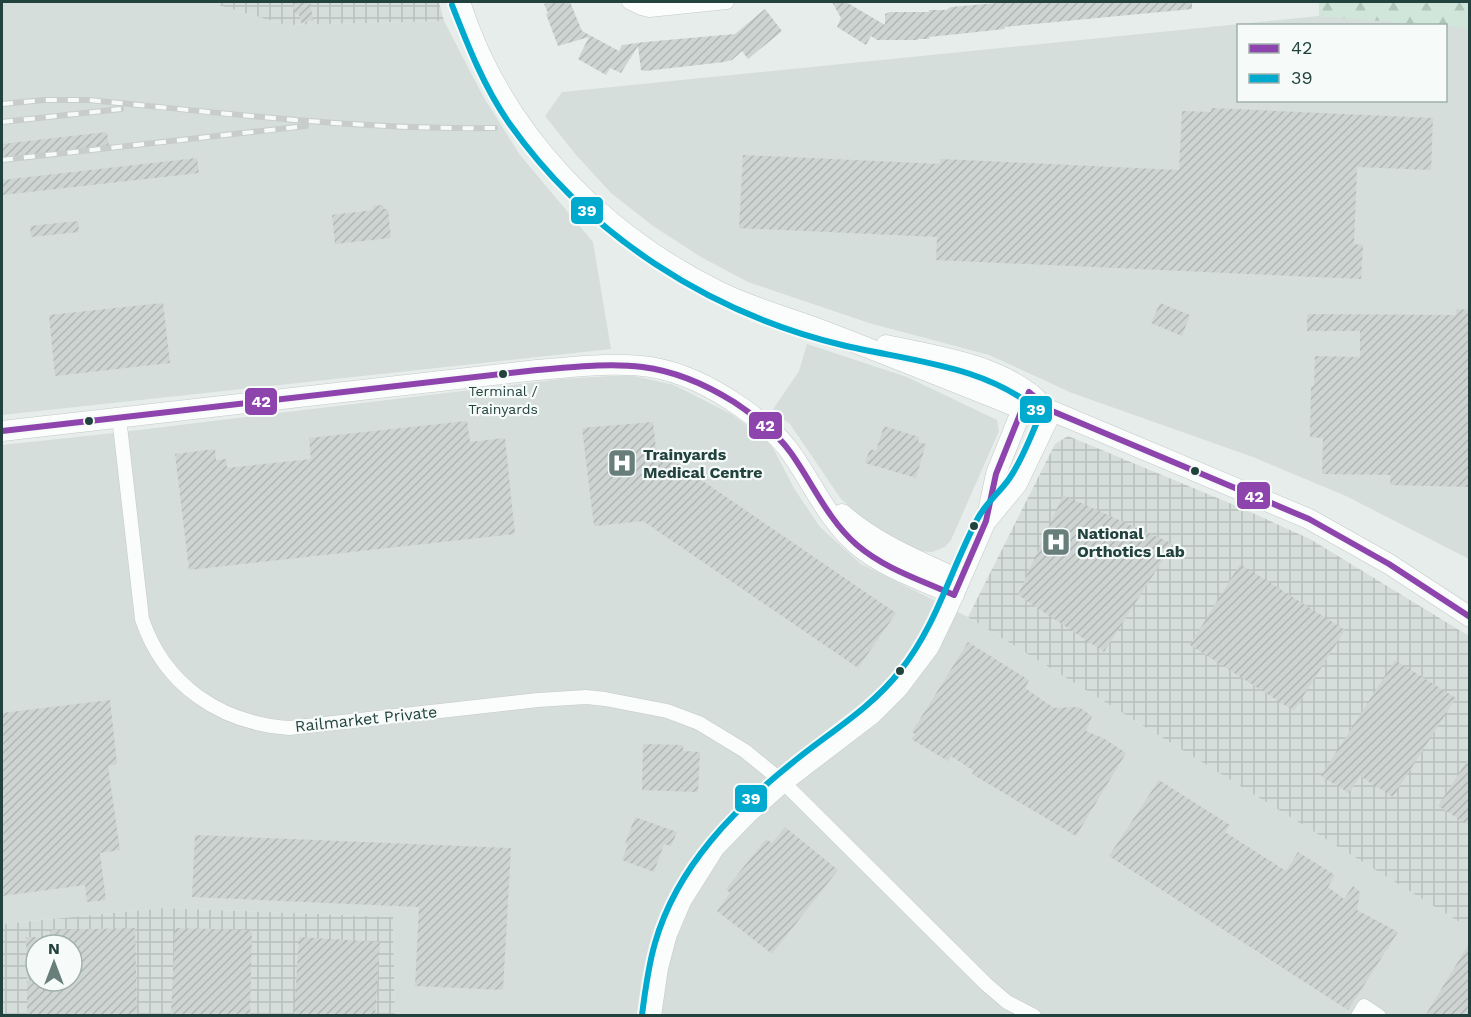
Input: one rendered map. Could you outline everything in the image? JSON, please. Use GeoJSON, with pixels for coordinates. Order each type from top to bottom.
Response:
{"type":"FeatureCollection","features":[{"type":"Feature","properties":{"kind":"street"},"geometry":{"type":"LineString","coordinates":[[460,2],[485,63],[517,118],[562,176],[582,197],[627,235],[674,267],[751,306],[825,331],[956,360],[1000,376],[1025,400],[1309,519],[1379,558],[1470,616]]}},
{"type":"Feature","properties":{"kind":"street"},"geometry":{"type":"LineString","coordinates":[[629,2],[649,10],[726,2]]}},
{"type":"Feature","properties":{"kind":"street"},"geometry":{"type":"LineString","coordinates":[[2,431],[587,365],[633,364],[667,369],[699,381],[729,399],[782,441],[832,517],[858,546],[888,564],[957,587]]}},
{"type":"Feature","properties":{"kind":"street"},"geometry":{"type":"LineString","coordinates":[[651,1016],[658,968],[667,934],[692,882],[715,847],[730,830],[783,782],[864,720],[898,688],[929,647],[986,521],[996,474],[1025,400]]}},
{"type":"Feature","properties":{"kind":"street"},"geometry":{"type":"LineString","coordinates":[[986,521],[1017,484],[1052,411]]}},
{"type":"Feature","properties":{"kind":"street","name":"Railmarket Private"},"geometry":{"type":"LineString","coordinates":[[119,417],[142,619],[153,646],[175,678],[213,706],[260,725],[302,728],[538,700],[586,697],[667,711],[699,723],[745,751],[783,782],[986,984],[1006,1002],[1034,1016]]}},
{"type":"Feature","properties":{"kind":"street"},"geometry":{"type":"LineString","coordinates":[[1358,1016],[1364,1006],[1379,1016]]}},
{"type":"Feature","properties":{"kind":"shaded area"},"geometry":{"type":"Polygon","coordinates":[[[2,2],[208,2],[286,25],[444,21],[484,98],[520,155],[593,242],[611,349],[2,415],[2,2]]]}},
{"type":"Feature","properties":{"kind":"shaded area"},"geometry":{"type":"Polygon","coordinates":[[[208,2],[439,2],[444,21],[286,25],[208,2]]]}},
{"type":"Feature","properties":{"kind":"shaded area"},"geometry":{"type":"Polygon","coordinates":[[[1319,16],[1469,20],[1469,559],[1346,496],[1253,457],[1072,393],[989,355],[869,323],[748,282],[701,257],[653,226],[611,193],[545,116],[562,92],[1237,24],[1237,102],[1447,102],[1447,24],[1239,24],[1319,16]]]}},
{"type":"Feature","properties":{"kind":"shaded area"},"geometry":{"type":"Polygon","coordinates":[[[807,344],[907,377],[997,420],[999,431],[951,540],[945,547],[932,552],[919,551],[895,541],[858,515],[841,499],[790,424],[772,411],[799,371],[807,344]]]}},
{"type":"Feature","properties":{"kind":"shaded area"},"geometry":{"type":"Polygon","coordinates":[[[634,376],[674,385],[733,415],[765,439],[773,448],[795,490],[820,527],[861,564],[968,617],[1469,928],[1469,1015],[395,1015],[393,917],[164,908],[2,924],[2,445],[561,379],[634,376]]]}},
{"type":"Feature","properties":{"kind":"shaded area"},"geometry":{"type":"Polygon","coordinates":[[[1068,436],[1310,539],[1469,636],[1469,928],[968,617],[1055,444],[1068,436]]]}},
{"type":"Feature","properties":{"kind":"shaded area"},"geometry":{"type":"Polygon","coordinates":[[[164,908],[393,917],[395,1015],[2,1016],[2,924],[164,908]]]}},
{"type":"Feature","properties":{"kind":"green space"},"geometry":{"type":"Polygon","coordinates":[[[1319,2],[1469,2],[1469,28],[1447,26],[1447,24],[1319,16],[1319,2]]]}},
{"type":"Feature","properties":{"kind":"building"},"geometry":{"type":"Polygon","coordinates":[[[293,2],[310,2],[313,20],[301,23],[299,14],[294,14],[293,2]]]}},
{"type":"Feature","properties":{"kind":"building"},"geometry":{"type":"Polygon","coordinates":[[[570,2],[582,31],[619,51],[622,45],[735,34],[765,9],[782,31],[748,59],[742,51],[732,60],[724,62],[645,71],[641,70],[638,46],[621,73],[610,68],[606,75],[578,59],[589,37],[558,46],[544,4],[570,2]]]}},
{"type":"Feature","properties":{"kind":"building"},"geometry":{"type":"Polygon","coordinates":[[[832,2],[846,2],[885,25],[885,14],[890,12],[929,12],[929,10],[946,10],[951,7],[1009,2],[1192,2],[1192,9],[1004,27],[1005,29],[918,40],[877,40],[871,36],[866,45],[837,27],[841,18],[832,2]]]}},
{"type":"Feature","properties":{"kind":"building"},"geometry":{"type":"Polygon","coordinates":[[[1211,108],[1433,118],[1431,170],[1357,167],[1354,244],[1363,245],[1361,279],[936,260],[937,237],[739,228],[743,155],[940,164],[940,159],[1179,170],[1182,111],[1211,112],[1211,108]]]}},
{"type":"Feature","properties":{"kind":"building"},"geometry":{"type":"Polygon","coordinates":[[[107,132],[109,147],[2,159],[2,144],[107,132]]]}},
{"type":"Feature","properties":{"kind":"building"},"geometry":{"type":"Polygon","coordinates":[[[197,158],[199,173],[2,195],[2,180],[197,158]]]}},
{"type":"Feature","properties":{"kind":"building"},"geometry":{"type":"Polygon","coordinates":[[[383,205],[384,209],[388,209],[391,238],[335,244],[332,215],[373,210],[373,206],[383,205]]]}},
{"type":"Feature","properties":{"kind":"building"},"geometry":{"type":"Polygon","coordinates":[[[78,221],[79,232],[31,237],[30,226],[78,221]]]}},
{"type":"Feature","properties":{"kind":"building"},"geometry":{"type":"Polygon","coordinates":[[[163,303],[170,363],[55,376],[49,315],[163,303]]]}},
{"type":"Feature","properties":{"kind":"building"},"geometry":{"type":"Polygon","coordinates":[[[1160,303],[1190,315],[1182,336],[1151,323],[1160,303]]]}},
{"type":"Feature","properties":{"kind":"building"},"geometry":{"type":"Polygon","coordinates":[[[1456,309],[1470,310],[1470,487],[1390,485],[1391,475],[1322,474],[1323,438],[1310,437],[1311,386],[1314,386],[1315,356],[1360,357],[1360,331],[1307,331],[1307,314],[1456,315],[1456,309]]]}},
{"type":"Feature","properties":{"kind":"building"},"geometry":{"type":"Polygon","coordinates":[[[467,421],[470,442],[505,438],[515,534],[189,570],[175,454],[215,449],[216,460],[226,459],[227,468],[311,459],[309,438],[467,421]]]}},
{"type":"Feature","properties":{"kind":"building"},"geometry":{"type":"Polygon","coordinates":[[[653,422],[656,449],[896,613],[858,668],[643,521],[594,526],[582,428],[653,422]]]}},
{"type":"Feature","properties":{"kind":"building"},"geometry":{"type":"Polygon","coordinates":[[[884,426],[919,437],[918,442],[926,444],[916,478],[865,463],[870,449],[876,451],[884,426]]]}},
{"type":"Feature","properties":{"kind":"building"},"geometry":{"type":"Polygon","coordinates":[[[1063,495],[1173,544],[1104,652],[1018,595],[1063,495]]]}},
{"type":"Feature","properties":{"kind":"building"},"geometry":{"type":"Polygon","coordinates":[[[1240,564],[1345,630],[1294,711],[1190,645],[1240,564]]]}},
{"type":"Feature","properties":{"kind":"building"},"geometry":{"type":"Polygon","coordinates":[[[968,642],[1029,680],[1025,688],[1054,708],[1079,707],[1092,716],[1086,731],[1103,738],[1126,753],[1076,836],[972,774],[974,771],[951,756],[948,761],[911,739],[915,734],[912,732],[968,642]]]}},
{"type":"Feature","properties":{"kind":"building"},"geometry":{"type":"Polygon","coordinates":[[[1395,660],[1456,698],[1393,797],[1360,776],[1349,793],[1321,776],[1395,660]]]}},
{"type":"Feature","properties":{"kind":"building"},"geometry":{"type":"Polygon","coordinates":[[[110,700],[117,764],[108,766],[120,850],[100,853],[106,900],[87,902],[85,885],[2,896],[2,713],[110,700]]]}},
{"type":"Feature","properties":{"kind":"building"},"geometry":{"type":"Polygon","coordinates":[[[643,744],[683,745],[683,751],[700,752],[698,792],[642,790],[643,744]]]}},
{"type":"Feature","properties":{"kind":"building"},"geometry":{"type":"Polygon","coordinates":[[[1470,756],[1470,826],[1438,806],[1470,756]]]}},
{"type":"Feature","properties":{"kind":"building"},"geometry":{"type":"Polygon","coordinates":[[[1159,780],[1230,825],[1225,832],[1286,871],[1298,852],[1335,875],[1328,887],[1344,899],[1353,886],[1360,892],[1357,910],[1398,932],[1348,1010],[1109,856],[1159,780]]]}},
{"type":"Feature","properties":{"kind":"building"},"geometry":{"type":"Polygon","coordinates":[[[635,817],[677,832],[671,846],[664,844],[654,872],[622,860],[635,817]]]}},
{"type":"Feature","properties":{"kind":"building"},"geometry":{"type":"Polygon","coordinates":[[[785,827],[838,870],[772,954],[717,911],[730,893],[726,889],[766,839],[772,843],[785,827]]]}},
{"type":"Feature","properties":{"kind":"building"},"geometry":{"type":"Polygon","coordinates":[[[195,835],[511,848],[503,990],[415,986],[419,907],[192,897],[195,835]]]}},
{"type":"Feature","properties":{"kind":"building"},"geometry":{"type":"Polygon","coordinates":[[[135,928],[137,1016],[27,1016],[27,993],[84,993],[84,933],[50,933],[50,930],[135,928]]]}},
{"type":"Feature","properties":{"kind":"building"},"geometry":{"type":"Polygon","coordinates":[[[175,928],[252,930],[250,1016],[171,1016],[175,928]]]}},
{"type":"Feature","properties":{"kind":"building"},"geometry":{"type":"Polygon","coordinates":[[[299,937],[380,942],[375,1016],[294,1016],[299,937]]]}},
{"type":"Feature","properties":{"kind":"building"},"geometry":{"type":"Polygon","coordinates":[[[1470,942],[1470,1016],[1425,1016],[1470,942]]]}},
{"type":"Feature","properties":{"kind":"railway"},"geometry":{"type":"LineString","coordinates":[[2,104],[44,100],[89,100],[343,123],[495,128]]}},
{"type":"Feature","properties":{"kind":"railway"},"geometry":{"type":"LineString","coordinates":[[2,122],[121,109]]}},
{"type":"Feature","properties":{"kind":"railway"},"geometry":{"type":"LineString","coordinates":[[2,160],[306,126]]}},
{"type":"Feature","properties":{"kind":"transit line","name":"39"},"geometry":{"type":"LineString","coordinates":[[452,5],[484,81],[509,123],[541,163],[576,200],[614,234],[655,264],[745,313],[793,331],[842,345],[920,361],[972,375],[997,384],[1020,397],[1041,413],[1014,471],[978,518],[934,616],[900,671],[877,696],[752,798],[711,840],[693,864],[665,915],[655,943],[642,1015]]}},
{"type":"Feature","properties":{"kind":"transit line","name":"42"},"geometry":{"type":"LineString","coordinates":[[2,431],[537,370],[616,365],[639,366],[684,377],[734,402],[772,431],[785,445],[829,513],[857,545],[879,561],[954,595]]}},
{"type":"Feature","properties":{"kind":"transit line","name":"42"},"geometry":{"type":"LineString","coordinates":[[1029,392],[1052,411],[1309,519],[1389,564],[1470,617]]}},
{"type":"Feature","properties":{"kind":"transit line","name":"42"},"geometry":{"type":"LineString","coordinates":[[954,595],[986,521],[996,474],[1029,392]]}},
{"type":"Feature","properties":{"kind":"place","name":"Terminal / Trainyards"},"geometry":{"type":"Point","coordinates":[503,374]}},
{"type":"Feature","properties":{"kind":"place","name":"Trainyards Medical Centre"},"geometry":{"type":"Point","coordinates":[622,463]}},
{"type":"Feature","properties":{"kind":"place","name":"National Orthotics Lab"},"geometry":{"type":"Point","coordinates":[1056,542]}}]}
